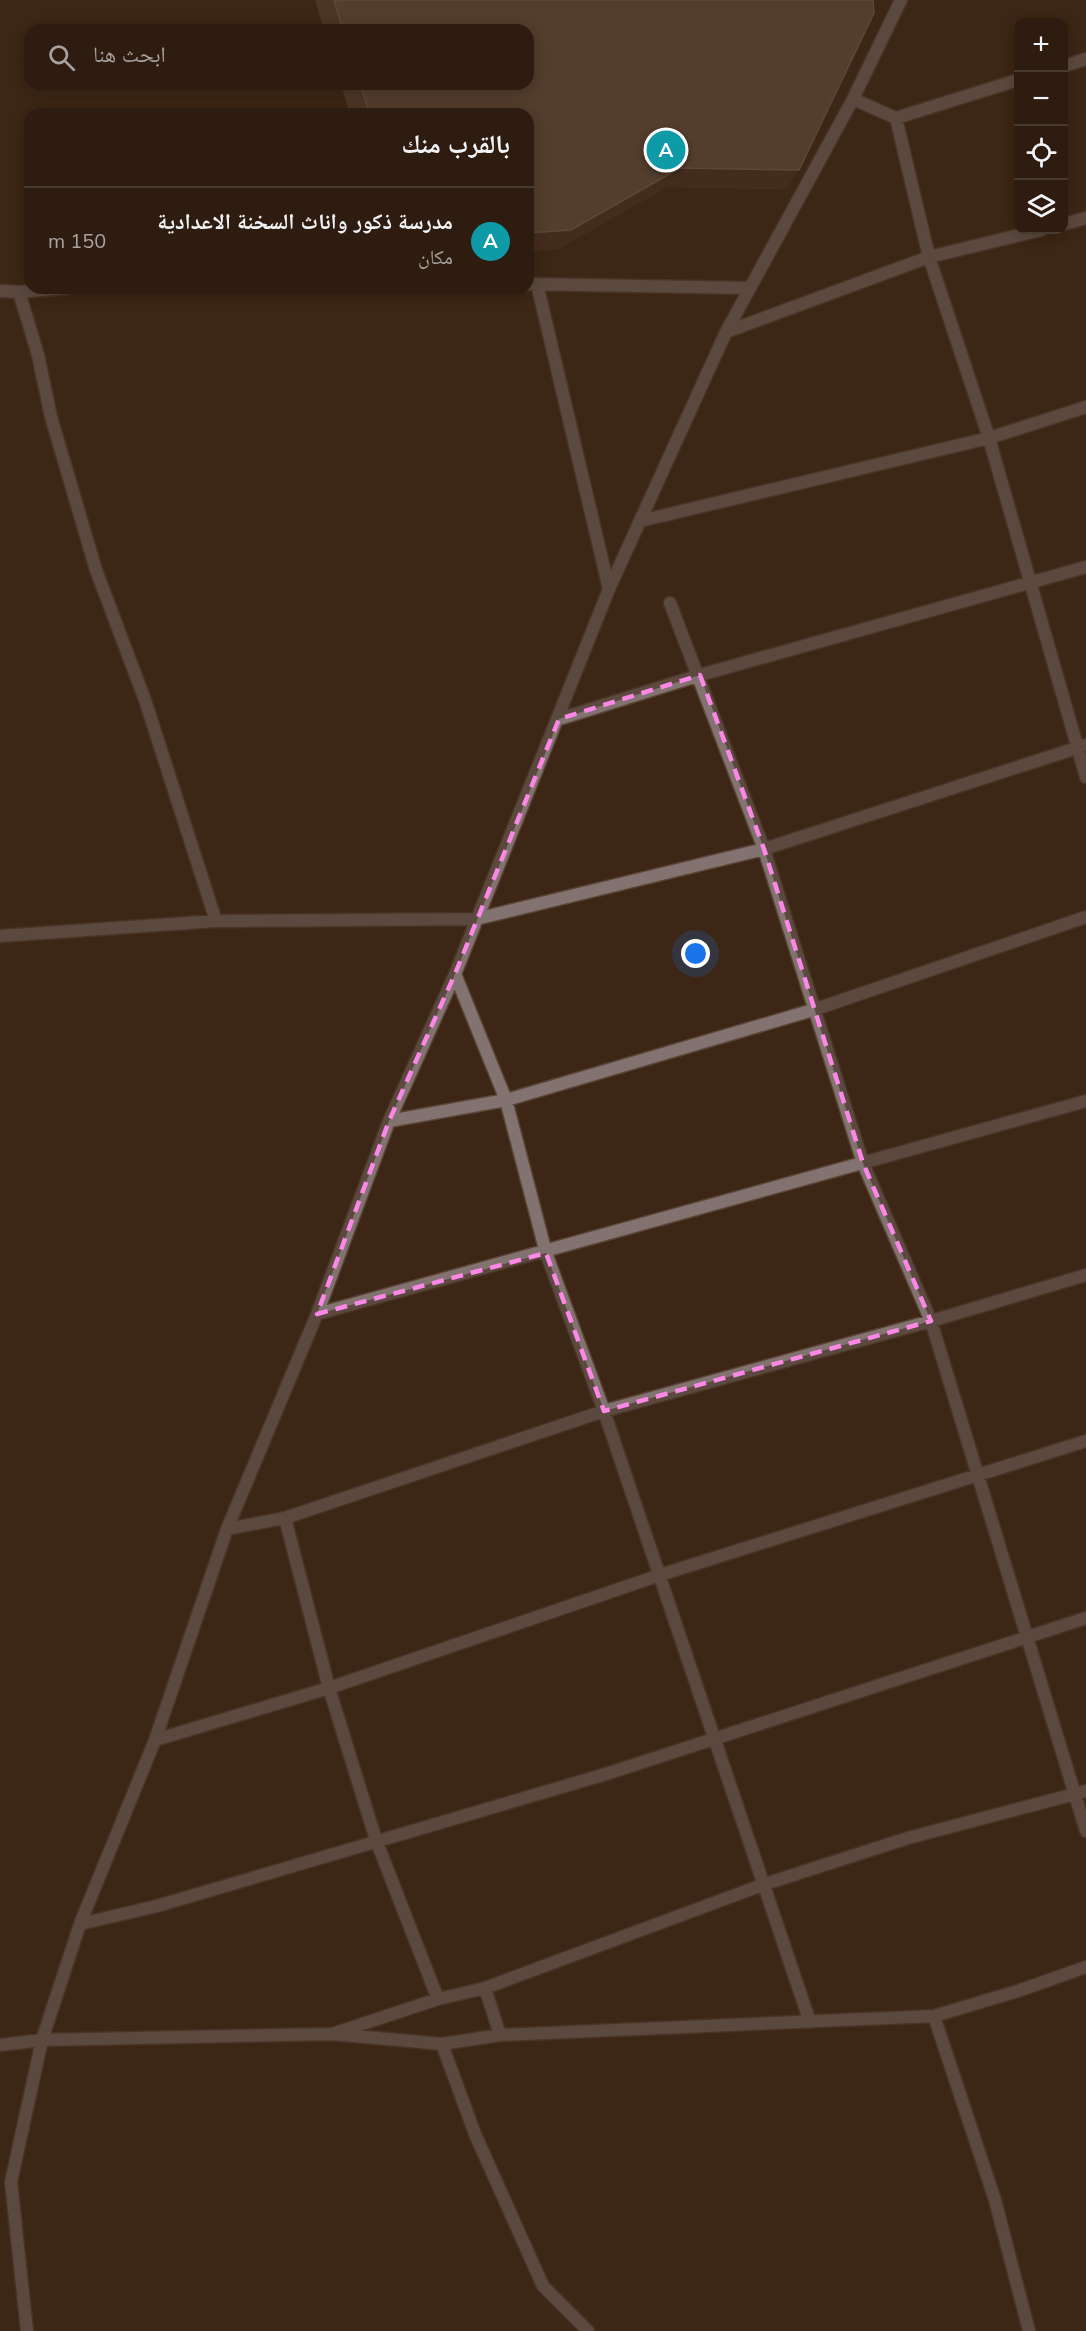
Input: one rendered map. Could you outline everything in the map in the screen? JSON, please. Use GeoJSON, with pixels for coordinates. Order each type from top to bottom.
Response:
{"type":"FeatureCollection","features":[{"type":"Feature","properties":{"kind":"street"},"geometry":{"type":"LineString","coordinates":[[27,2331],[11,2182],[42,2040],[80,1924],[156,1740],[226,1529],[317,1314],[389,1121],[455,974],[559,719],[609,589],[726,332],[854,99],[902,0]]}},
{"type":"Feature","properties":{"kind":"street"},"geometry":{"type":"LineString","coordinates":[[1068,65],[1086,59]]}},
{"type":"Feature","properties":{"kind":"street"},"geometry":{"type":"LineString","coordinates":[[854,99],[896,118],[1014,81]]}},
{"type":"Feature","properties":{"kind":"street"},"geometry":{"type":"LineString","coordinates":[[896,118],[929,257],[989,438],[1029,584],[1081,746],[1086,777]]}},
{"type":"Feature","properties":{"kind":"street"},"geometry":{"type":"LineString","coordinates":[[1068,223],[1086,218]]}},
{"type":"Feature","properties":{"kind":"street"},"geometry":{"type":"LineString","coordinates":[[726,332],[929,257],[1024,234]]}},
{"type":"Feature","properties":{"kind":"street"},"geometry":{"type":"LineString","coordinates":[[534,284],[749,288]]}},
{"type":"Feature","properties":{"kind":"street"},"geometry":{"type":"LineString","coordinates":[[534,288],[609,589]]}},
{"type":"Feature","properties":{"kind":"street"},"geometry":{"type":"LineString","coordinates":[[0,291],[24,292]]}},
{"type":"Feature","properties":{"kind":"street"},"geometry":{"type":"LineString","coordinates":[[19,292],[38,355],[51,417],[96,570],[145,700],[216,921]]}},
{"type":"Feature","properties":{"kind":"street"},"geometry":{"type":"LineString","coordinates":[[640,521],[989,438],[1086,407]]}},
{"type":"Feature","properties":{"kind":"street"},"geometry":{"type":"LineString","coordinates":[[559,719],[700,675],[1086,567]]}},
{"type":"Feature","properties":{"kind":"street"},"geometry":{"type":"LineString","coordinates":[[670,603],[700,675],[764,849],[863,1163],[931,1321],[1026,1638],[1080,1793],[1086,1831]]}},
{"type":"Feature","properties":{"kind":"street"},"geometry":{"type":"LineString","coordinates":[[0,936],[216,921],[476,919],[764,849],[1081,746]]}},
{"type":"Feature","properties":{"kind":"street"},"geometry":{"type":"LineString","coordinates":[[389,1121],[506,1100],[813,1010],[1086,917]]}},
{"type":"Feature","properties":{"kind":"street"},"geometry":{"type":"LineString","coordinates":[[455,974],[506,1100],[546,1253],[604,1411],[810,2022]]}},
{"type":"Feature","properties":{"kind":"street"},"geometry":{"type":"LineString","coordinates":[[317,1314],[546,1253],[1086,1101]]}},
{"type":"Feature","properties":{"kind":"street"},"geometry":{"type":"LineString","coordinates":[[226,1529],[285,1518],[604,1411],[931,1321],[1086,1275]]}},
{"type":"Feature","properties":{"kind":"street"},"geometry":{"type":"LineString","coordinates":[[156,1740],[329,1689],[660,1575],[978,1477],[1086,1441]]}},
{"type":"Feature","properties":{"kind":"street"},"geometry":{"type":"LineString","coordinates":[[285,1518],[329,1689],[376,1840],[438,1999]]}},
{"type":"Feature","properties":{"kind":"street"},"geometry":{"type":"LineString","coordinates":[[80,1924],[157,1906],[714,1741],[1086,1618]]}},
{"type":"Feature","properties":{"kind":"street"},"geometry":{"type":"LineString","coordinates":[[332,2034],[438,1999],[485,1988],[762,1885],[908,1838],[1080,1793]]}},
{"type":"Feature","properties":{"kind":"street"},"geometry":{"type":"LineString","coordinates":[[0,2045],[42,2040],[332,2034],[442,2044],[500,2035],[934,2016],[1018,1991],[1086,1967]]}},
{"type":"Feature","properties":{"kind":"street"},"geometry":{"type":"LineString","coordinates":[[485,1988],[500,2035]]}},
{"type":"Feature","properties":{"kind":"street"},"geometry":{"type":"LineString","coordinates":[[934,2016],[995,2200],[1029,2331]]}},
{"type":"Feature","properties":{"kind":"street"},"geometry":{"type":"LineString","coordinates":[[442,2044],[476,2134],[543,2286],[588,2331]]}},
{"type":"Feature","properties":{"kind":"highlighted area"},"geometry":{"type":"Polygon","coordinates":[[[700,675],[764,849],[863,1163],[931,1321],[604,1411],[546,1253],[317,1314],[389,1121],[455,974],[559,719],[700,675]]]}},
{"type":"Feature","properties":{"kind":"building"},"geometry":{"type":"Polygon","coordinates":[[[334,0],[873,0],[874,13],[799,170],[680,168],[571,230],[534,233],[534,108],[368,108],[362,90],[534,90],[534,24],[341,24],[334,0]]]}},
{"type":"Feature","properties":{"kind":"place","name":"مدرسة ذكور واناث السخنة الاعدادية"},"geometry":{"type":"Point","coordinates":[666,150]}}]}
